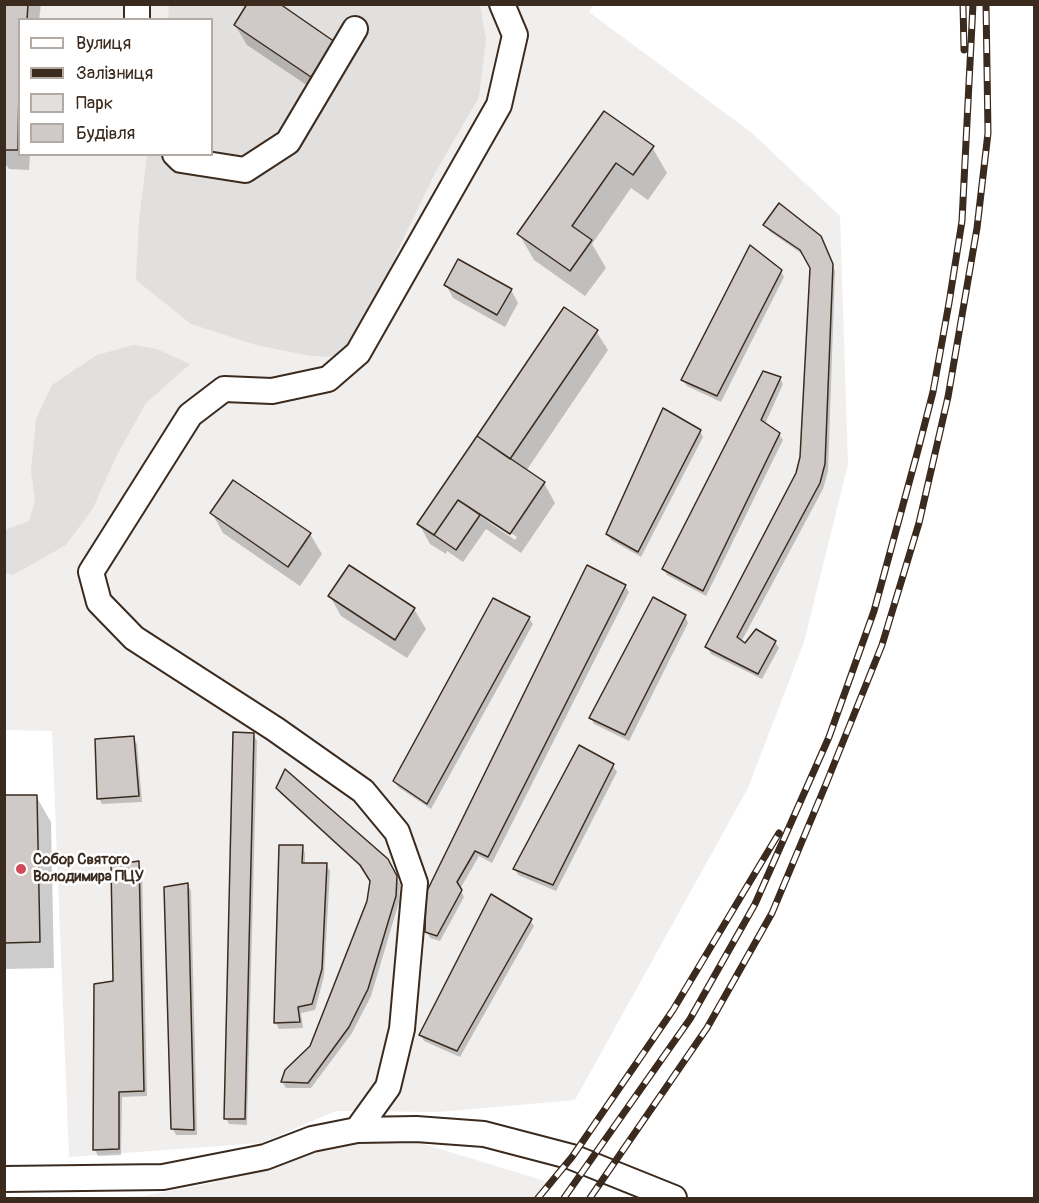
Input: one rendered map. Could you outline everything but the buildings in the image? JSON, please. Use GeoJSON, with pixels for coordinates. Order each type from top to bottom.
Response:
{"type":"FeatureCollection","features":[{"type":"Feature","properties":{"kind":"street"},"geometry":{"type":"LineString","coordinates":[[357,1130],[388,1087],[402,1029],[416,883],[397,832],[363,791],[275,729],[134,638],[99,602],[91,572],[190,415],[224,389],[272,391],[328,379],[358,353],[499,105],[515,35],[502,4]]}},
{"type":"Feature","properties":{"kind":"street"},"geometry":{"type":"LineString","coordinates":[[178,156],[181,160],[245,170],[288,142],[355,29]]}},
{"type":"Feature","properties":{"kind":"street"},"geometry":{"type":"LineString","coordinates":[[4,1179],[163,1177],[265,1157],[312,1139],[357,1130],[416,1128],[484,1134],[572,1157],[674,1198]]}},
{"type":"Feature","properties":{"kind":"shaded area"},"geometry":{"type":"Polygon","coordinates":[[[5,5],[594,5],[589,12],[752,133],[840,216],[848,464],[804,642],[748,788],[575,1100],[439,1112],[336,1111],[261,1143],[69,1157],[52,731],[5,730],[5,5]]]}},
{"type":"Feature","properties":{"kind":"shaded area"},"geometry":{"type":"Polygon","coordinates":[[[335,1142],[417,1142],[555,1184],[543,1198],[106,1198],[143,1196],[211,1183],[335,1142]]]}},
{"type":"Feature","properties":{"kind":"green space"},"geometry":{"type":"Polygon","coordinates":[[[169,5],[480,5],[486,39],[479,97],[435,173],[396,254],[389,289],[373,331],[339,357],[311,356],[256,345],[191,324],[136,280],[139,220],[147,156],[213,156],[213,18],[168,18],[169,5]]]}},
{"type":"Feature","properties":{"kind":"green space"},"geometry":{"type":"Polygon","coordinates":[[[133,345],[157,349],[190,364],[146,403],[116,457],[93,508],[66,545],[13,575],[5,573],[5,530],[29,521],[35,501],[31,471],[36,419],[52,385],[97,355],[133,345]]]}},
{"type":"Feature","properties":{"kind":"railway"},"geometry":{"type":"LineString","coordinates":[[963,4],[964,50]]}},
{"type":"Feature","properties":{"kind":"railway"},"geometry":{"type":"LineString","coordinates":[[564,1198],[690,1019],[755,904],[829,737],[874,611],[933,392],[949,303],[962,221],[973,4]]}},
{"type":"Feature","properties":{"kind":"railway"},"geometry":{"type":"LineString","coordinates":[[590,1198],[707,1028],[772,913],[882,645],[919,523],[948,397],[977,228],[988,133],[986,4]]}},
{"type":"Feature","properties":{"kind":"railway"},"geometry":{"type":"LineString","coordinates":[[538,1198],[572,1157],[673,1010],[779,833]]}},
{"type":"Feature","properties":{"kind":"place","name":"Собор Святого Володимира ПЦУ"},"geometry":{"type":"Point","coordinates":[21,869]}}]}
